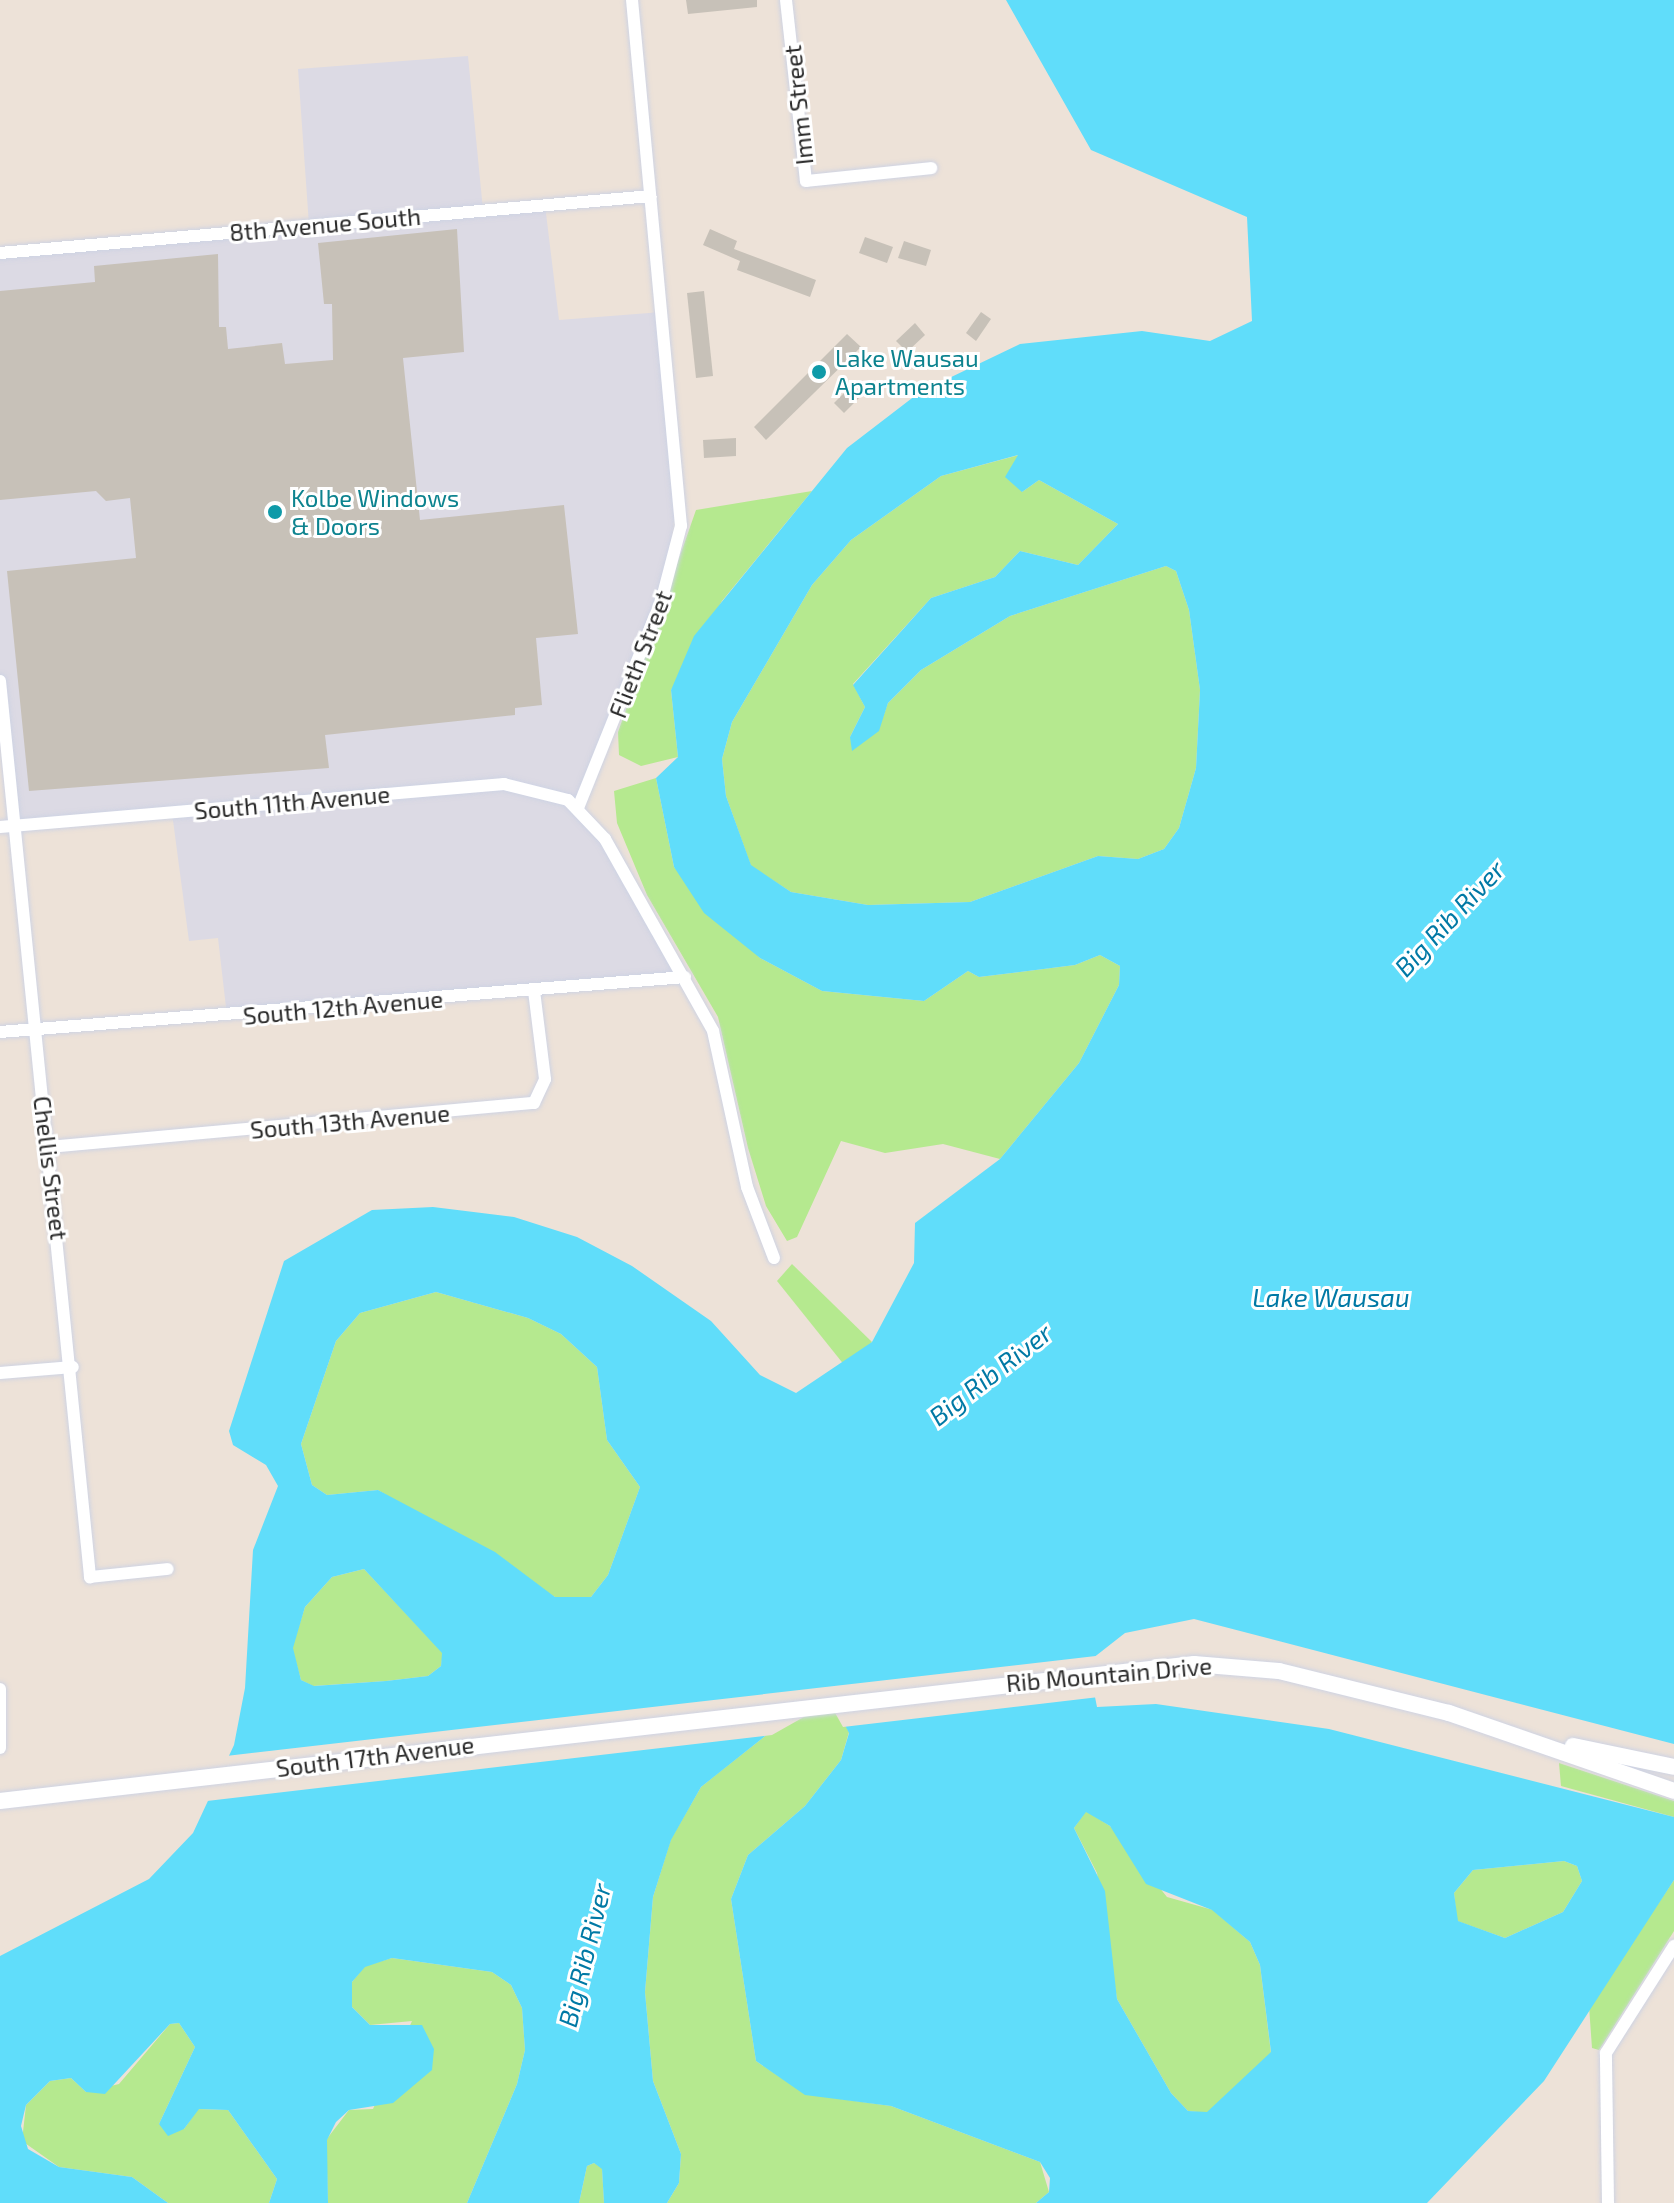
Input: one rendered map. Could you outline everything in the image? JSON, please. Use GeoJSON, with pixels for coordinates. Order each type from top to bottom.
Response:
{"type":"FeatureCollection","features":[{"type":"Feature","properties":{"kind":"main road","name":"Rib Mountain Drive"},"geometry":{"type":"LineString","coordinates":[[750,1711],[1133,1669],[1271,1669],[1556,1744],[1674,1767]]}},
{"type":"Feature","properties":{"kind":"main road","name":"South 17th Avenue"},"geometry":{"type":"LineString","coordinates":[[0,1801],[750,1711]]}},
{"type":"Feature","properties":{"kind":"main road","name":"Rib Mountain Drive"},"geometry":{"type":"LineString","coordinates":[[1556,1744],[1674,1791]]}},
{"type":"Feature","properties":{"kind":"street","name":"Flieth Street"},"geometry":{"type":"LineString","coordinates":[[578,808],[661,602],[681,526],[632,0]]}},
{"type":"Feature","properties":{"kind":"street","name":"Imm Street"},"geometry":{"type":"LineString","coordinates":[[786,0],[806,181],[931,168]]}},
{"type":"Feature","properties":{"kind":"street","name":"8th Avenue South"},"geometry":{"type":"LineString","coordinates":[[0,253],[651,196]]}},
{"type":"Feature","properties":{"kind":"street","name":"Chellis Street"},"geometry":{"type":"LineString","coordinates":[[0,681],[34,1030],[73,1367],[90,1577],[168,1569]]}},
{"type":"Feature","properties":{"kind":"street","name":"South 11th Avenue"},"geometry":{"type":"LineString","coordinates":[[0,827],[504,784],[552,792],[578,808]]}},
{"type":"Feature","properties":{"kind":"street"},"geometry":{"type":"LineString","coordinates":[[578,808],[605,839],[685,977],[721,1053],[747,1187],[774,1258]]}},
{"type":"Feature","properties":{"kind":"street","name":"South 12th Avenue"},"geometry":{"type":"LineString","coordinates":[[0,1032],[685,977]]}},
{"type":"Feature","properties":{"kind":"street","name":"South 13th Avenue"},"geometry":{"type":"LineString","coordinates":[[49,1147],[534,1103],[545,1088],[534,991]]}},
{"type":"Feature","properties":{"kind":"street"},"geometry":{"type":"LineString","coordinates":[[0,1373],[73,1367]]}},
{"type":"Feature","properties":{"kind":"street"},"geometry":{"type":"LineString","coordinates":[[0,1689],[0,1748]]}},
{"type":"Feature","properties":{"kind":"street"},"geometry":{"type":"LineString","coordinates":[[1608,2203],[1606,2053],[1674,1946]]}},
{"type":"Feature","properties":{"kind":"shaded area"},"geometry":{"type":"Polygon","coordinates":[[[468,56],[483,210],[545,205],[559,320],[662,312],[679,484],[666,576],[578,808],[685,977],[227,1016],[218,938],[189,941],[172,813],[14,826],[0,681],[0,253],[309,225],[298,69],[468,56]]]}},
{"type":"Feature","properties":{"kind":"green space"},"geometry":{"type":"Polygon","coordinates":[[[1019,455],[1022,492],[1039,480],[1118,524],[1078,565],[1020,551],[995,577],[931,598],[853,684],[865,707],[850,737],[878,731],[888,703],[921,670],[1010,616],[1166,566],[1176,571],[1189,610],[1200,690],[1196,768],[1179,828],[1164,849],[1138,859],[1098,856],[970,902],[868,905],[791,892],[751,866],[726,796],[722,759],[732,722],[812,585],[851,540],[941,476],[1019,455]]]}},
{"type":"Feature","properties":{"kind":"green space"},"geometry":{"type":"Polygon","coordinates":[[[812,491],[722,601],[671,690],[678,757],[641,766],[619,755],[618,732],[696,510],[812,491]]]}},
{"type":"Feature","properties":{"kind":"green space"},"geometry":{"type":"Polygon","coordinates":[[[656,778],[674,867],[760,958],[822,991],[924,1001],[968,971],[979,977],[1075,965],[1100,955],[1120,966],[1119,985],[1079,1063],[1000,1159],[943,1144],[885,1153],[841,1141],[797,1237],[787,1241],[766,1206],[748,1148],[718,1017],[647,895],[617,823],[614,791],[656,778]]]}},
{"type":"Feature","properties":{"kind":"green space"},"geometry":{"type":"Polygon","coordinates":[[[792,1264],[872,1342],[845,1366],[777,1281],[792,1264]]]}},
{"type":"Feature","properties":{"kind":"green space"},"geometry":{"type":"Polygon","coordinates":[[[436,1292],[528,1318],[561,1334],[597,1367],[607,1440],[640,1487],[608,1575],[591,1597],[555,1597],[378,1490],[327,1495],[312,1485],[301,1444],[336,1341],[360,1313],[436,1292]]]}},
{"type":"Feature","properties":{"kind":"green space"},"geometry":{"type":"Polygon","coordinates":[[[364,1569],[443,1653],[441,1666],[428,1676],[386,1681],[313,1686],[301,1680],[292,1648],[305,1607],[332,1577],[364,1569]]]}},
{"type":"Feature","properties":{"kind":"green space"},"geometry":{"type":"Polygon","coordinates":[[[836,1708],[849,1732],[841,1760],[805,1806],[748,1855],[731,1899],[756,2061],[805,2094],[891,2106],[1040,2162],[1049,2192],[1036,2203],[667,2203],[679,2183],[681,2154],[653,2081],[645,1992],[653,1897],[671,1839],[701,1787],[717,1774],[788,1718],[836,1708]]]}},
{"type":"Feature","properties":{"kind":"green space"},"geometry":{"type":"Polygon","coordinates":[[[1559,1763],[1674,1801],[1674,1817],[1561,1786],[1559,1763]]]}},
{"type":"Feature","properties":{"kind":"green space"},"geometry":{"type":"Polygon","coordinates":[[[1086,1811],[1110,1826],[1167,1897],[1213,1910],[1250,1942],[1260,1965],[1271,2053],[1207,2113],[1188,2111],[1171,2093],[1117,1999],[1097,1873],[1074,1828],[1086,1811]]]}},
{"type":"Feature","properties":{"kind":"green space"},"geometry":{"type":"Polygon","coordinates":[[[1564,1861],[1577,1866],[1582,1881],[1563,1912],[1505,1938],[1457,1921],[1454,1893],[1473,1870],[1564,1861]]]}},
{"type":"Feature","properties":{"kind":"green space"},"geometry":{"type":"Polygon","coordinates":[[[1674,1880],[1674,1931],[1599,2050],[1592,2048],[1589,2006],[1674,1880]]]}},
{"type":"Feature","properties":{"kind":"green space"},"geometry":{"type":"Polygon","coordinates":[[[392,1958],[492,1972],[511,1985],[522,2008],[525,2050],[517,2084],[467,2203],[328,2203],[326,2140],[349,2110],[373,2109],[412,2021],[370,2025],[352,2007],[352,1982],[365,1966],[392,1958]]]}},
{"type":"Feature","properties":{"kind":"green space"},"geometry":{"type":"Polygon","coordinates":[[[179,2023],[195,2047],[159,2124],[184,2129],[198,2109],[228,2110],[277,2179],[269,2203],[168,2203],[132,2177],[59,2167],[22,2141],[26,2105],[50,2081],[71,2078],[86,2092],[119,2084],[170,2024],[179,2023]]]}},
{"type":"Feature","properties":{"kind":"green space"},"geometry":{"type":"Polygon","coordinates":[[[594,2163],[602,2168],[604,2203],[579,2203],[587,2166],[594,2163]]]}},
{"type":"Feature","properties":{"kind":"water"},"geometry":{"type":"Polygon","coordinates":[[[1006,0],[1674,0],[1674,1744],[1194,1619],[1125,1633],[1088,1662],[1097,1707],[1156,1704],[1329,1729],[1674,1817],[1674,1880],[1544,2081],[1427,2203],[1036,2203],[1049,2192],[1050,2178],[1040,2162],[891,2106],[805,2095],[756,2061],[731,1899],[748,1855],[805,1806],[841,1760],[849,1733],[836,1708],[788,1718],[701,1787],[671,1840],[653,1897],[645,1992],[653,2081],[681,2154],[679,2183],[667,2203],[604,2203],[602,2169],[594,2163],[587,2166],[579,2203],[467,2203],[517,2084],[525,2050],[522,2008],[511,1985],[492,1972],[392,1958],[365,1967],[352,1982],[352,2007],[370,2025],[422,2025],[434,2049],[432,2070],[393,2103],[349,2110],[336,2122],[327,2140],[328,2203],[269,2203],[277,2179],[228,2110],[199,2109],[184,2129],[168,2136],[159,2124],[195,2047],[179,2023],[170,2024],[105,2094],[86,2092],[71,2078],[50,2081],[26,2105],[21,2126],[28,2149],[59,2167],[132,2177],[168,2203],[0,2203],[0,1956],[149,1879],[193,1833],[234,1745],[245,1688],[253,1550],[278,1486],[266,1465],[233,1445],[229,1431],[284,1261],[372,1210],[433,1207],[514,1217],[577,1237],[632,1266],[711,1321],[760,1375],[796,1393],[872,1342],[914,1263],[915,1223],[1000,1159],[1079,1063],[1119,985],[1120,966],[1100,955],[1075,965],[979,977],[968,971],[924,1001],[822,991],[760,958],[704,913],[674,867],[656,778],[678,757],[671,690],[694,636],[847,448],[920,392],[1020,344],[1142,331],[1210,341],[1252,321],[1247,217],[1091,150],[1006,0]],[[1018,455],[941,476],[851,540],[812,585],[732,722],[722,759],[726,796],[751,865],[791,892],[868,905],[970,902],[1098,856],[1138,859],[1164,849],[1179,828],[1196,768],[1200,690],[1189,610],[1176,571],[1166,566],[1010,616],[921,670],[888,703],[879,731],[852,751],[850,737],[865,707],[853,685],[931,598],[995,577],[1020,551],[1078,565],[1118,524],[1039,480],[1022,492],[1005,477],[1018,455]],[[436,1292],[360,1313],[336,1341],[301,1444],[312,1485],[327,1495],[378,1490],[495,1552],[555,1597],[591,1597],[608,1575],[640,1487],[607,1440],[597,1367],[561,1334],[528,1318],[436,1292]],[[364,1569],[332,1577],[305,1607],[293,1648],[301,1680],[314,1686],[386,1681],[428,1676],[441,1666],[442,1653],[364,1569]],[[1086,1812],[1074,1828],[1105,1891],[1117,1999],[1171,2093],[1188,2111],[1207,2112],[1271,2052],[1260,1965],[1250,1942],[1212,1910],[1146,1884],[1110,1826],[1086,1812]],[[1564,1861],[1473,1870],[1454,1893],[1458,1921],[1505,1938],[1563,1912],[1582,1881],[1577,1866],[1564,1861]]]}},
{"type":"Feature","properties":{"kind":"pier"},"geometry":{"type":"Polygon","coordinates":[[[1113,1654],[1093,1664],[1099,1697],[843,1727],[834,1711],[818,1709],[772,1735],[207,1801],[226,1756],[1113,1654]]]}},
{"type":"Feature","properties":{"kind":"building"},"geometry":{"type":"Polygon","coordinates":[[[686,0],[757,0],[757,7],[688,14],[686,0]]]}},
{"type":"Feature","properties":{"kind":"building","name":"Kolbe Windows & Doors"},"geometry":{"type":"Polygon","coordinates":[[[457,229],[464,352],[403,358],[420,520],[564,505],[578,634],[536,638],[542,705],[515,708],[515,715],[325,735],[329,768],[29,791],[7,571],[136,558],[130,498],[106,501],[96,491],[0,500],[0,291],[95,282],[94,266],[218,254],[219,327],[226,327],[228,349],[282,343],[285,364],[333,360],[332,304],[324,304],[318,243],[457,229]]]}},
{"type":"Feature","properties":{"kind":"building","name":"Lake Wausau Apartments"},"geometry":{"type":"Polygon","coordinates":[[[710,229],[737,241],[734,249],[816,280],[810,297],[737,270],[740,261],[703,245],[710,229]]]}},
{"type":"Feature","properties":{"kind":"building"},"geometry":{"type":"Polygon","coordinates":[[[865,237],[893,247],[887,263],[859,253],[865,237]]]}},
{"type":"Feature","properties":{"kind":"building"},"geometry":{"type":"Polygon","coordinates":[[[904,241],[931,250],[926,266],[898,258],[904,241]]]}},
{"type":"Feature","properties":{"kind":"building"},"geometry":{"type":"Polygon","coordinates":[[[704,291],[713,376],[696,378],[687,293],[704,291]]]}},
{"type":"Feature","properties":{"kind":"building","name":"Lake Wausau Apartments"},"geometry":{"type":"Polygon","coordinates":[[[981,312],[991,319],[976,341],[966,333],[981,312]]]}},
{"type":"Feature","properties":{"kind":"building","name":"Lake Wausau Apartments"},"geometry":{"type":"Polygon","coordinates":[[[915,323],[925,335],[907,352],[896,341],[915,323]]]}},
{"type":"Feature","properties":{"kind":"building","name":"Lake Wausau Apartments"},"geometry":{"type":"Polygon","coordinates":[[[847,334],[861,347],[766,440],[754,427],[847,334]]]}},
{"type":"Feature","properties":{"kind":"building","name":"Lake Wausau Apartments"},"geometry":{"type":"Polygon","coordinates":[[[853,384],[863,394],[844,413],[834,403],[853,384]]]}},
{"type":"Feature","properties":{"kind":"building"},"geometry":{"type":"Polygon","coordinates":[[[736,438],[736,456],[704,458],[703,440],[736,438]]]}},
{"type":"Feature","properties":{"kind":"place","name":"Lake Wausau Apartments"},"geometry":{"type":"Point","coordinates":[819,372]}},
{"type":"Feature","properties":{"kind":"place","name":"Kolbe Windows & Doors"},"geometry":{"type":"Point","coordinates":[275,512]}},
{"type":"Feature","properties":{"kind":"water label","name":"Big Rib River"},"geometry":{"type":"Point","coordinates":[1449,918]}},
{"type":"Feature","properties":{"kind":"water label","name":"Lake Wausau"},"geometry":{"type":"Point","coordinates":[1331,1297]}},
{"type":"Feature","properties":{"kind":"water label","name":"Big Rib River"},"geometry":{"type":"Point","coordinates":[990,1374]}},
{"type":"Feature","properties":{"kind":"water label","name":"Big Rib River"},"geometry":{"type":"Point","coordinates":[584,1955]}}]}
